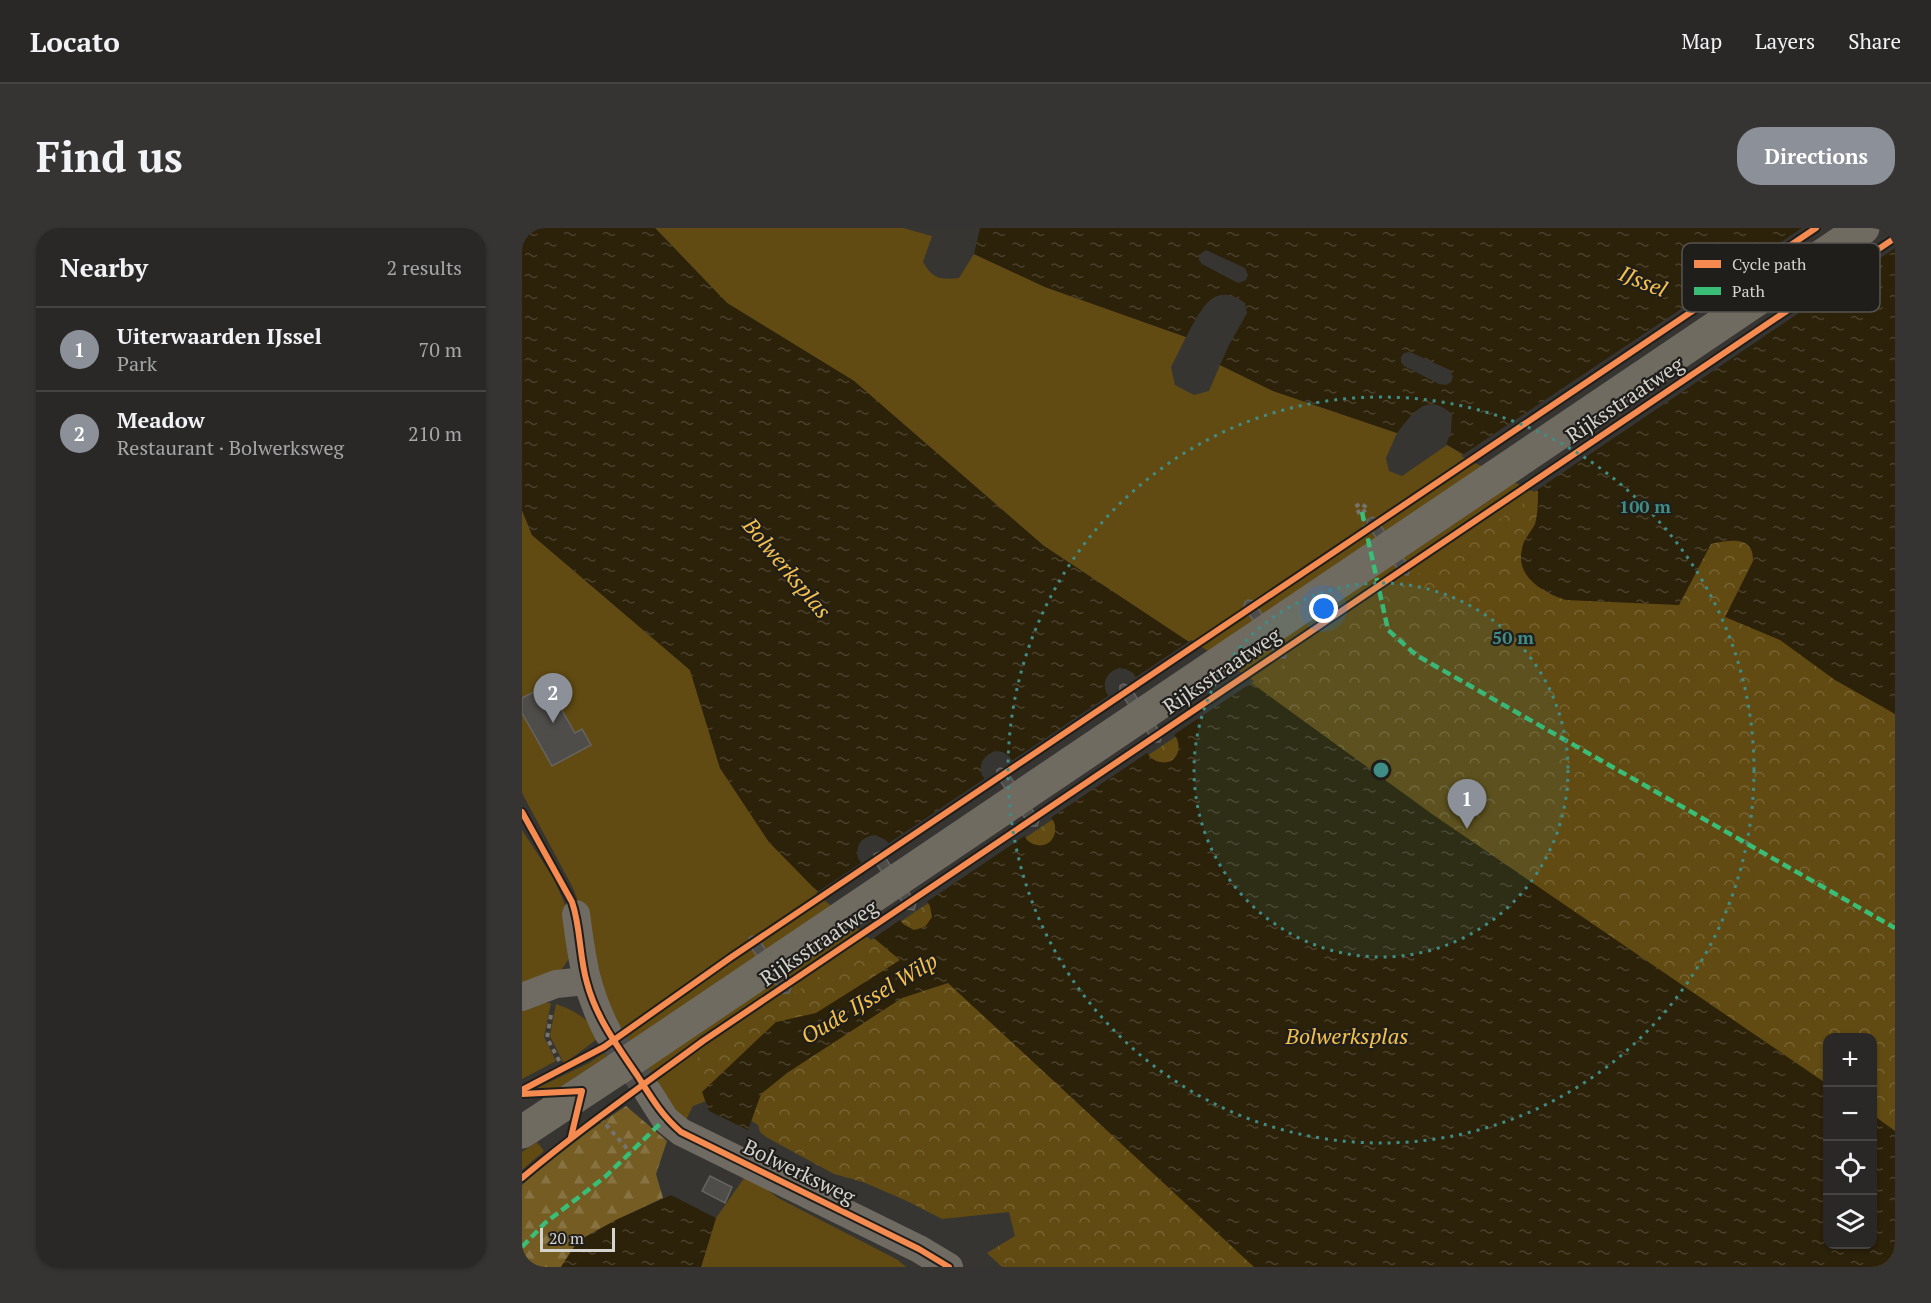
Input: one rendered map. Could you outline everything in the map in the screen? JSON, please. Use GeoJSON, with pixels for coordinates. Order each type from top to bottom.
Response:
{"type":"FeatureCollection","features":[{"type":"Feature","properties":{"kind":"main road","name":"Rijksstraatweg"},"geometry":{"type":"LineString","coordinates":[[1841,243],[1863,228]]}},
{"type":"Feature","properties":{"kind":"main road","name":"Rijksstraatweg"},"geometry":{"type":"LineString","coordinates":[[522,1132],[1739,312]]}},
{"type":"Feature","properties":{"kind":"street"},"geometry":{"type":"LineString","coordinates":[[576,914],[586,981],[597,1012],[608,1033]]}},
{"type":"Feature","properties":{"kind":"street"},"geometry":{"type":"LineString","coordinates":[[522,997],[556,984],[586,981]]}},
{"type":"Feature","properties":{"kind":"street","name":"Bolwerksweg"},"geometry":{"type":"LineString","coordinates":[[648,1092],[665,1119],[681,1132],[919,1249],[949,1267]]}},
{"type":"Feature","properties":{"kind":"path"},"geometry":{"type":"LineString","coordinates":[[1362,512],[1368,509],[1361,503],[1355,507],[1369,527]]}},
{"type":"Feature","properties":{"kind":"path"},"geometry":{"type":"LineString","coordinates":[[1359,534],[1379,521]]}},
{"type":"Feature","properties":{"kind":"path"},"geometry":{"type":"LineString","coordinates":[[547,1038],[564,1070]]}},
{"type":"Feature","properties":{"kind":"path"},"geometry":{"type":"LineString","coordinates":[[554,1075],[574,1064]]}},
{"type":"Feature","properties":{"kind":"path"},"geometry":{"type":"LineString","coordinates":[[590,1124],[609,1111]]}},
{"type":"Feature","properties":{"kind":"path"},"geometry":{"type":"LineString","coordinates":[[600,1118],[631,1153]]}},
{"type":"Feature","properties":{"kind":"green space"},"geometry":{"type":"Polygon","coordinates":[[[655,228],[903,228],[932,236],[923,262],[930,272],[938,277],[959,278],[974,254],[1045,287],[1186,337],[1171,367],[1175,385],[1194,395],[1209,391],[1220,365],[1273,391],[1397,433],[1386,458],[1389,471],[1402,476],[1447,445],[1477,463],[1538,491],[1538,509],[1869,1033],[1823,1033],[1823,1035],[1257,687],[1044,546],[854,381],[727,303],[655,228]]]}},
{"type":"Feature","properties":{"kind":"green space"},"geometry":{"type":"Polygon","coordinates":[[[1537,494],[1751,541],[1895,621],[1895,1267],[1002,1267],[987,1253],[1015,1236],[1009,1212],[942,1219],[863,1182],[834,1174],[766,1137],[760,1132],[758,1125],[720,1101],[690,1063],[1537,494]]]}},
{"type":"Feature","properties":{"kind":"green space"},"geometry":{"type":"Polygon","coordinates":[[[522,510],[532,535],[690,670],[720,768],[769,842],[813,887],[900,961],[737,1060],[703,1092],[706,1101],[693,1106],[684,1124],[614,1026],[585,920],[573,888],[522,793],[522,510]]]}},
{"type":"Feature","properties":{"kind":"green space"},"geometry":{"type":"Polygon","coordinates":[[[522,830],[554,879],[570,916],[570,957],[562,969],[522,985],[522,830]]]}},
{"type":"Feature","properties":{"kind":"green space"},"geometry":{"type":"Polygon","coordinates":[[[533,1002],[551,1003],[544,1037],[556,1061],[522,1079],[522,1005],[533,1002]]]}},
{"type":"Feature","properties":{"kind":"green space"},"geometry":{"type":"Polygon","coordinates":[[[556,1004],[581,1016],[601,1036],[564,1064],[550,1036],[556,1004]]]}},
{"type":"Feature","properties":{"kind":"green space"},"geometry":{"type":"Polygon","coordinates":[[[604,1053],[607,1056],[559,1088],[537,1088],[589,1063],[604,1053]]]}},
{"type":"Feature","properties":{"kind":"green space"},"geometry":{"type":"Polygon","coordinates":[[[626,1106],[667,1141],[656,1174],[663,1198],[578,1241],[561,1267],[522,1267],[522,1185],[585,1133],[626,1106]]]}},
{"type":"Feature","properties":{"kind":"green space"},"geometry":{"type":"Polygon","coordinates":[[[537,1142],[544,1151],[522,1170],[522,1152],[537,1142]]]}},
{"type":"Feature","properties":{"kind":"green space"},"geometry":{"type":"Polygon","coordinates":[[[747,1174],[778,1198],[898,1260],[906,1267],[701,1267],[716,1218],[747,1174]]]}},
{"type":"Feature","properties":{"kind":"water","name":"Bolwerksplas"},"geometry":{"type":"Polygon","coordinates":[[[522,228],[655,228],[727,303],[854,381],[1044,546],[1257,687],[1432,814],[1823,1081],[1823,1249],[1877,1249],[1877,1118],[1895,1131],[1895,1267],[1254,1267],[948,983],[902,998],[787,1073],[761,1094],[748,1130],[709,1111],[702,1092],[776,1022],[816,1013],[900,960],[813,887],[769,842],[720,768],[690,670],[532,535],[522,510],[522,228]],[[1119,668],[1107,677],[1106,692],[1150,757],[1162,762],[1172,760],[1178,752],[1177,739],[1133,673],[1119,668]],[[995,751],[981,763],[982,775],[1027,840],[1038,845],[1048,843],[1054,835],[1054,822],[1009,756],[995,751]],[[875,835],[860,842],[858,858],[903,924],[914,930],[925,927],[932,917],[930,906],[886,840],[875,835]]]}},
{"type":"Feature","properties":{"kind":"water","name":"IJssel"},"geometry":{"type":"Polygon","coordinates":[[[980,228],[1895,228],[1895,714],[1835,680],[1780,640],[1725,617],[1753,561],[1752,553],[1745,543],[1725,541],[1711,544],[1679,605],[1566,600],[1541,588],[1527,576],[1523,568],[1522,549],[1535,524],[1538,491],[1477,462],[1446,444],[1451,433],[1452,414],[1443,407],[1435,404],[1421,407],[1397,433],[1273,391],[1220,365],[1247,313],[1245,303],[1234,297],[1224,295],[1208,302],[1186,337],[1045,287],[974,254],[980,228]]]}},
{"type":"Feature","properties":{"kind":"water"},"geometry":{"type":"Polygon","coordinates":[[[671,1195],[716,1218],[701,1267],[561,1267],[578,1241],[616,1220],[671,1195]]]}},
{"type":"Feature","properties":{"kind":"pier"},"geometry":{"type":"Polygon","coordinates":[[[1802,228],[1895,228],[1895,248],[1880,258],[1880,243],[1780,243],[1802,228]]]}},
{"type":"Feature","properties":{"kind":"pier"},"geometry":{"type":"Polygon","coordinates":[[[1206,250],[1245,268],[1248,275],[1246,280],[1239,283],[1202,264],[1199,255],[1206,250]]]}},
{"type":"Feature","properties":{"kind":"pier"},"geometry":{"type":"Polygon","coordinates":[[[1682,308],[1682,312],[1800,312],[1534,492],[1461,456],[1682,308]]]}},
{"type":"Feature","properties":{"kind":"pier"},"geometry":{"type":"Polygon","coordinates":[[[1410,352],[1450,370],[1453,377],[1451,382],[1446,385],[1439,384],[1404,366],[1401,357],[1404,353],[1410,352]]]}},
{"type":"Feature","properties":{"kind":"pier"},"geometry":{"type":"Polygon","coordinates":[[[1191,640],[1254,681],[1172,736],[1133,679],[1191,640]]]}},
{"type":"Feature","properties":{"kind":"pier"},"geometry":{"type":"Polygon","coordinates":[[[1111,694],[1150,751],[1049,819],[1010,762],[1111,694]]]}},
{"type":"Feature","properties":{"kind":"pier"},"geometry":{"type":"Polygon","coordinates":[[[987,777],[1026,835],[925,903],[886,845],[987,777]]]}},
{"type":"Feature","properties":{"kind":"pier"},"geometry":{"type":"Polygon","coordinates":[[[864,861],[903,918],[871,940],[816,893],[864,861]]]}},
{"type":"Feature","properties":{"kind":"building"},"geometry":{"type":"Polygon","coordinates":[[[1373,517],[1410,568],[1408,575],[1401,574],[1367,524],[1368,519],[1373,517]]]}},
{"type":"Feature","properties":{"kind":"building"},"geometry":{"type":"Polygon","coordinates":[[[1248,600],[1253,601],[1287,651],[1285,658],[1278,657],[1244,607],[1248,600]]]}},
{"type":"Feature","properties":{"kind":"building"},"geometry":{"type":"Polygon","coordinates":[[[555,681],[563,695],[556,700],[575,733],[582,729],[591,745],[552,766],[522,713],[522,698],[555,681]]]}},
{"type":"Feature","properties":{"kind":"building"},"geometry":{"type":"Polygon","coordinates":[[[1123,684],[1129,686],[1162,735],[1160,742],[1154,742],[1120,692],[1120,686],[1123,684]]]}},
{"type":"Feature","properties":{"kind":"building"},"geometry":{"type":"Polygon","coordinates":[[[1000,768],[1006,770],[1039,820],[1037,826],[1030,826],[997,776],[997,770],[1000,768]]]}},
{"type":"Feature","properties":{"kind":"building"},"geometry":{"type":"Polygon","coordinates":[[[882,853],[916,903],[914,910],[907,909],[873,859],[874,854],[882,853]]]}},
{"type":"Feature","properties":{"kind":"building"},"geometry":{"type":"Polygon","coordinates":[[[752,936],[757,937],[791,987],[789,993],[782,993],[748,943],[752,936]]]}},
{"type":"Feature","properties":{"kind":"building"},"geometry":{"type":"Polygon","coordinates":[[[710,1176],[732,1187],[725,1203],[702,1191],[710,1176]]]}},
{"type":"Feature","properties":{"kind":"tunnel"},"geometry":{"type":"LineString","coordinates":[[608,1033],[648,1092]]}},
{"type":"Feature","properties":{"kind":"marked path"},"geometry":{"type":"LineString","coordinates":[[1362,512],[1388,630],[1416,655],[1895,928]]}},
{"type":"Feature","properties":{"kind":"marked path"},"geometry":{"type":"LineString","coordinates":[[522,1247],[545,1223],[605,1177],[665,1119]]}},
{"type":"Feature","properties":{"kind":"cycle path"},"geometry":{"type":"LineString","coordinates":[[1794,243],[1816,228]]}},
{"type":"Feature","properties":{"kind":"cycle path"},"geometry":{"type":"LineString","coordinates":[[1880,248],[1895,238]]}},
{"type":"Feature","properties":{"kind":"cycle path"},"geometry":{"type":"LineString","coordinates":[[522,1090],[604,1047],[730,958],[1691,312]]}},
{"type":"Feature","properties":{"kind":"cycle path"},"geometry":{"type":"LineString","coordinates":[[522,1178],[589,1125],[703,1041],[1785,312]]}},
{"type":"Feature","properties":{"kind":"cycle path"},"geometry":{"type":"LineString","coordinates":[[522,812],[572,902],[584,973],[596,1008],[615,1042],[668,1119],[681,1132],[919,1249],[949,1267]]}},
{"type":"Feature","properties":{"kind":"cycle path"},"geometry":{"type":"LineString","coordinates":[[522,1094],[582,1091],[571,1137]]}},
{"type":"Feature","properties":{"kind":"place","name":"Meadow"},"geometry":{"type":"Point","coordinates":[553,723]}},
{"type":"Feature","properties":{"kind":"place","name":"Uiterwaarden IJssel"},"geometry":{"type":"Point","coordinates":[1467,829]}},
{"type":"Feature","properties":{"kind":"water label","name":"Oude IJssel Wilp"},"geometry":{"type":"Point","coordinates":[869,998]}}]}
